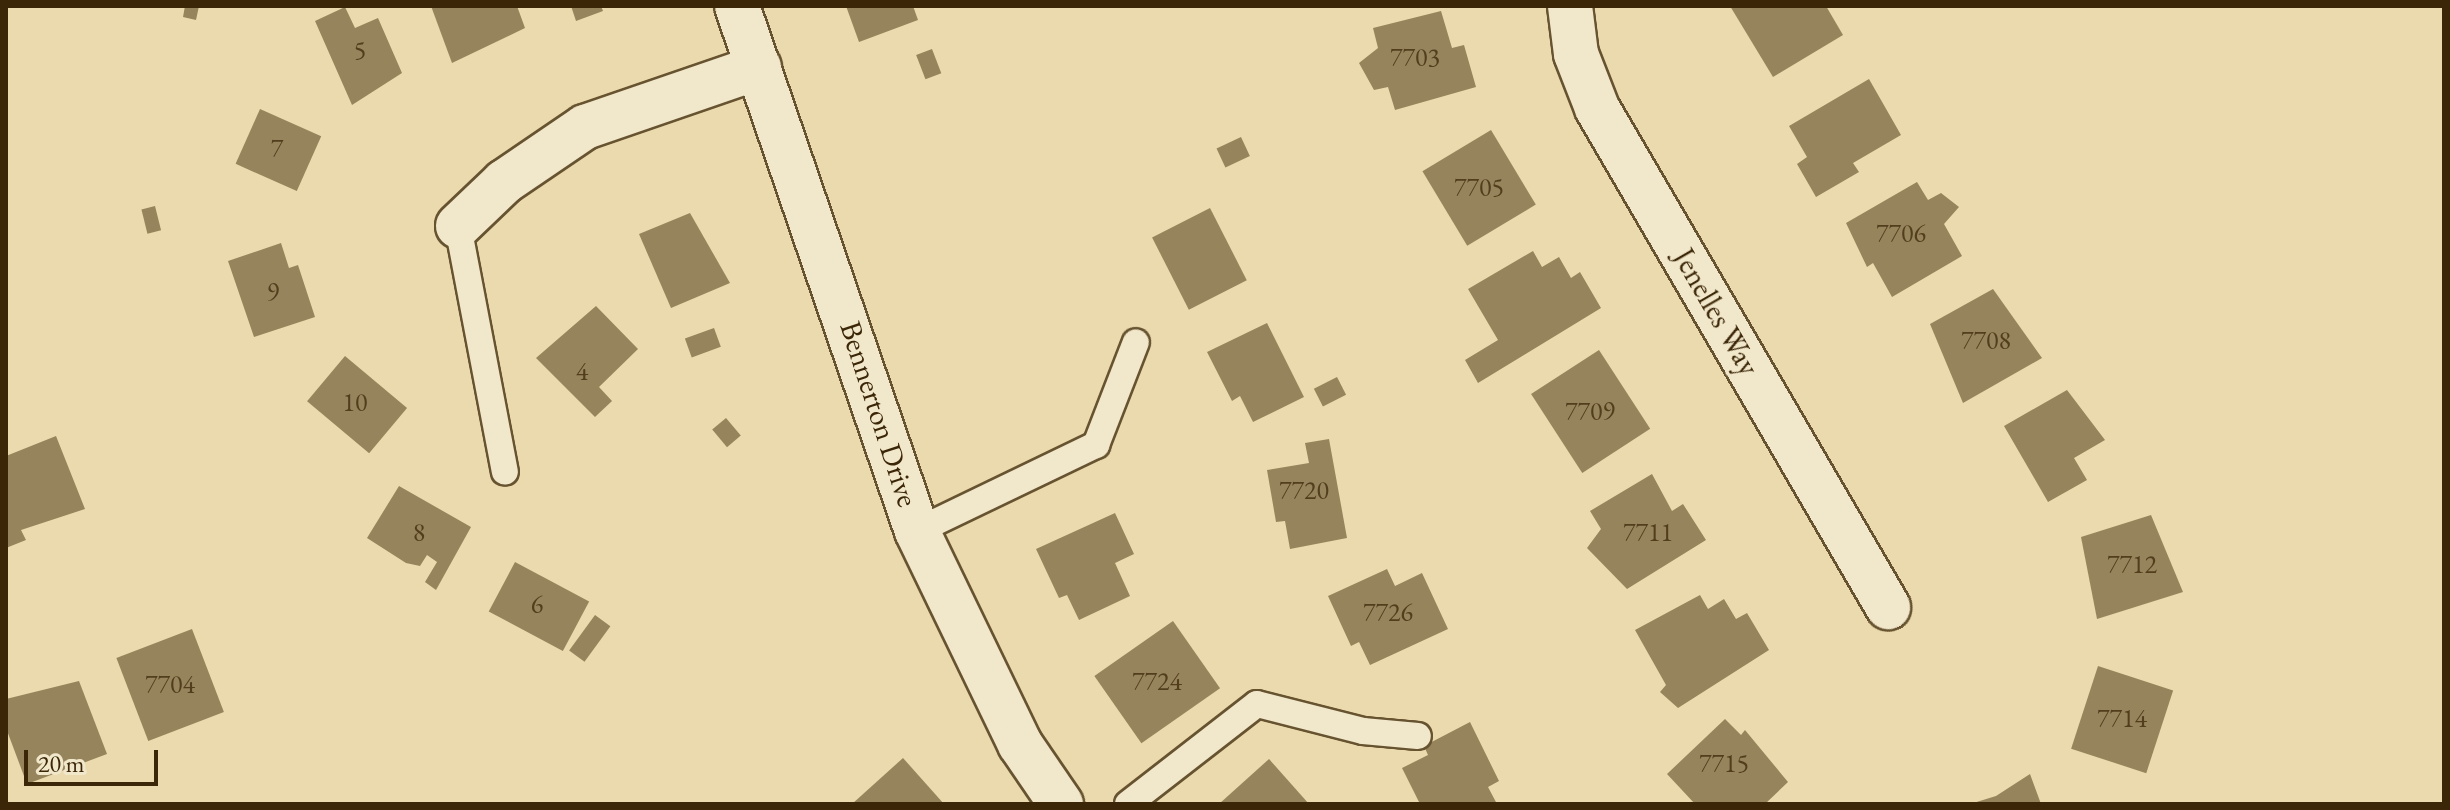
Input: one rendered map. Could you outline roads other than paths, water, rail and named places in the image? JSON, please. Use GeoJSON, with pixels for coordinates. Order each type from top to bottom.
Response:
{"type":"FeatureCollection","features":[{"type":"Feature","properties":{"kind":"street","name":"Bennerton Drive"},"geometry":{"type":"LineString","coordinates":[[737,6],[917,531],[1020,744],[1061,804]]}},
{"type":"Feature","properties":{"kind":"street","name":"Jenelles Way"},"geometry":{"type":"LineString","coordinates":[[1570,6],[1576,54],[1597,108],[1888,607]]}},
{"type":"Feature","properties":{"kind":"street"},"geometry":{"type":"LineString","coordinates":[[458,226],[504,182],[585,127],[759,67]]}},
{"type":"Feature","properties":{"kind":"lane"},"geometry":{"type":"LineString","coordinates":[[458,226],[505,472]]}},
{"type":"Feature","properties":{"kind":"lane"},"geometry":{"type":"LineString","coordinates":[[917,531],[1096,445],[1136,342]]}},
{"type":"Feature","properties":{"kind":"lane"},"geometry":{"type":"LineString","coordinates":[[1128,804],[1257,704],[1363,731],[1418,736]]}}]}
